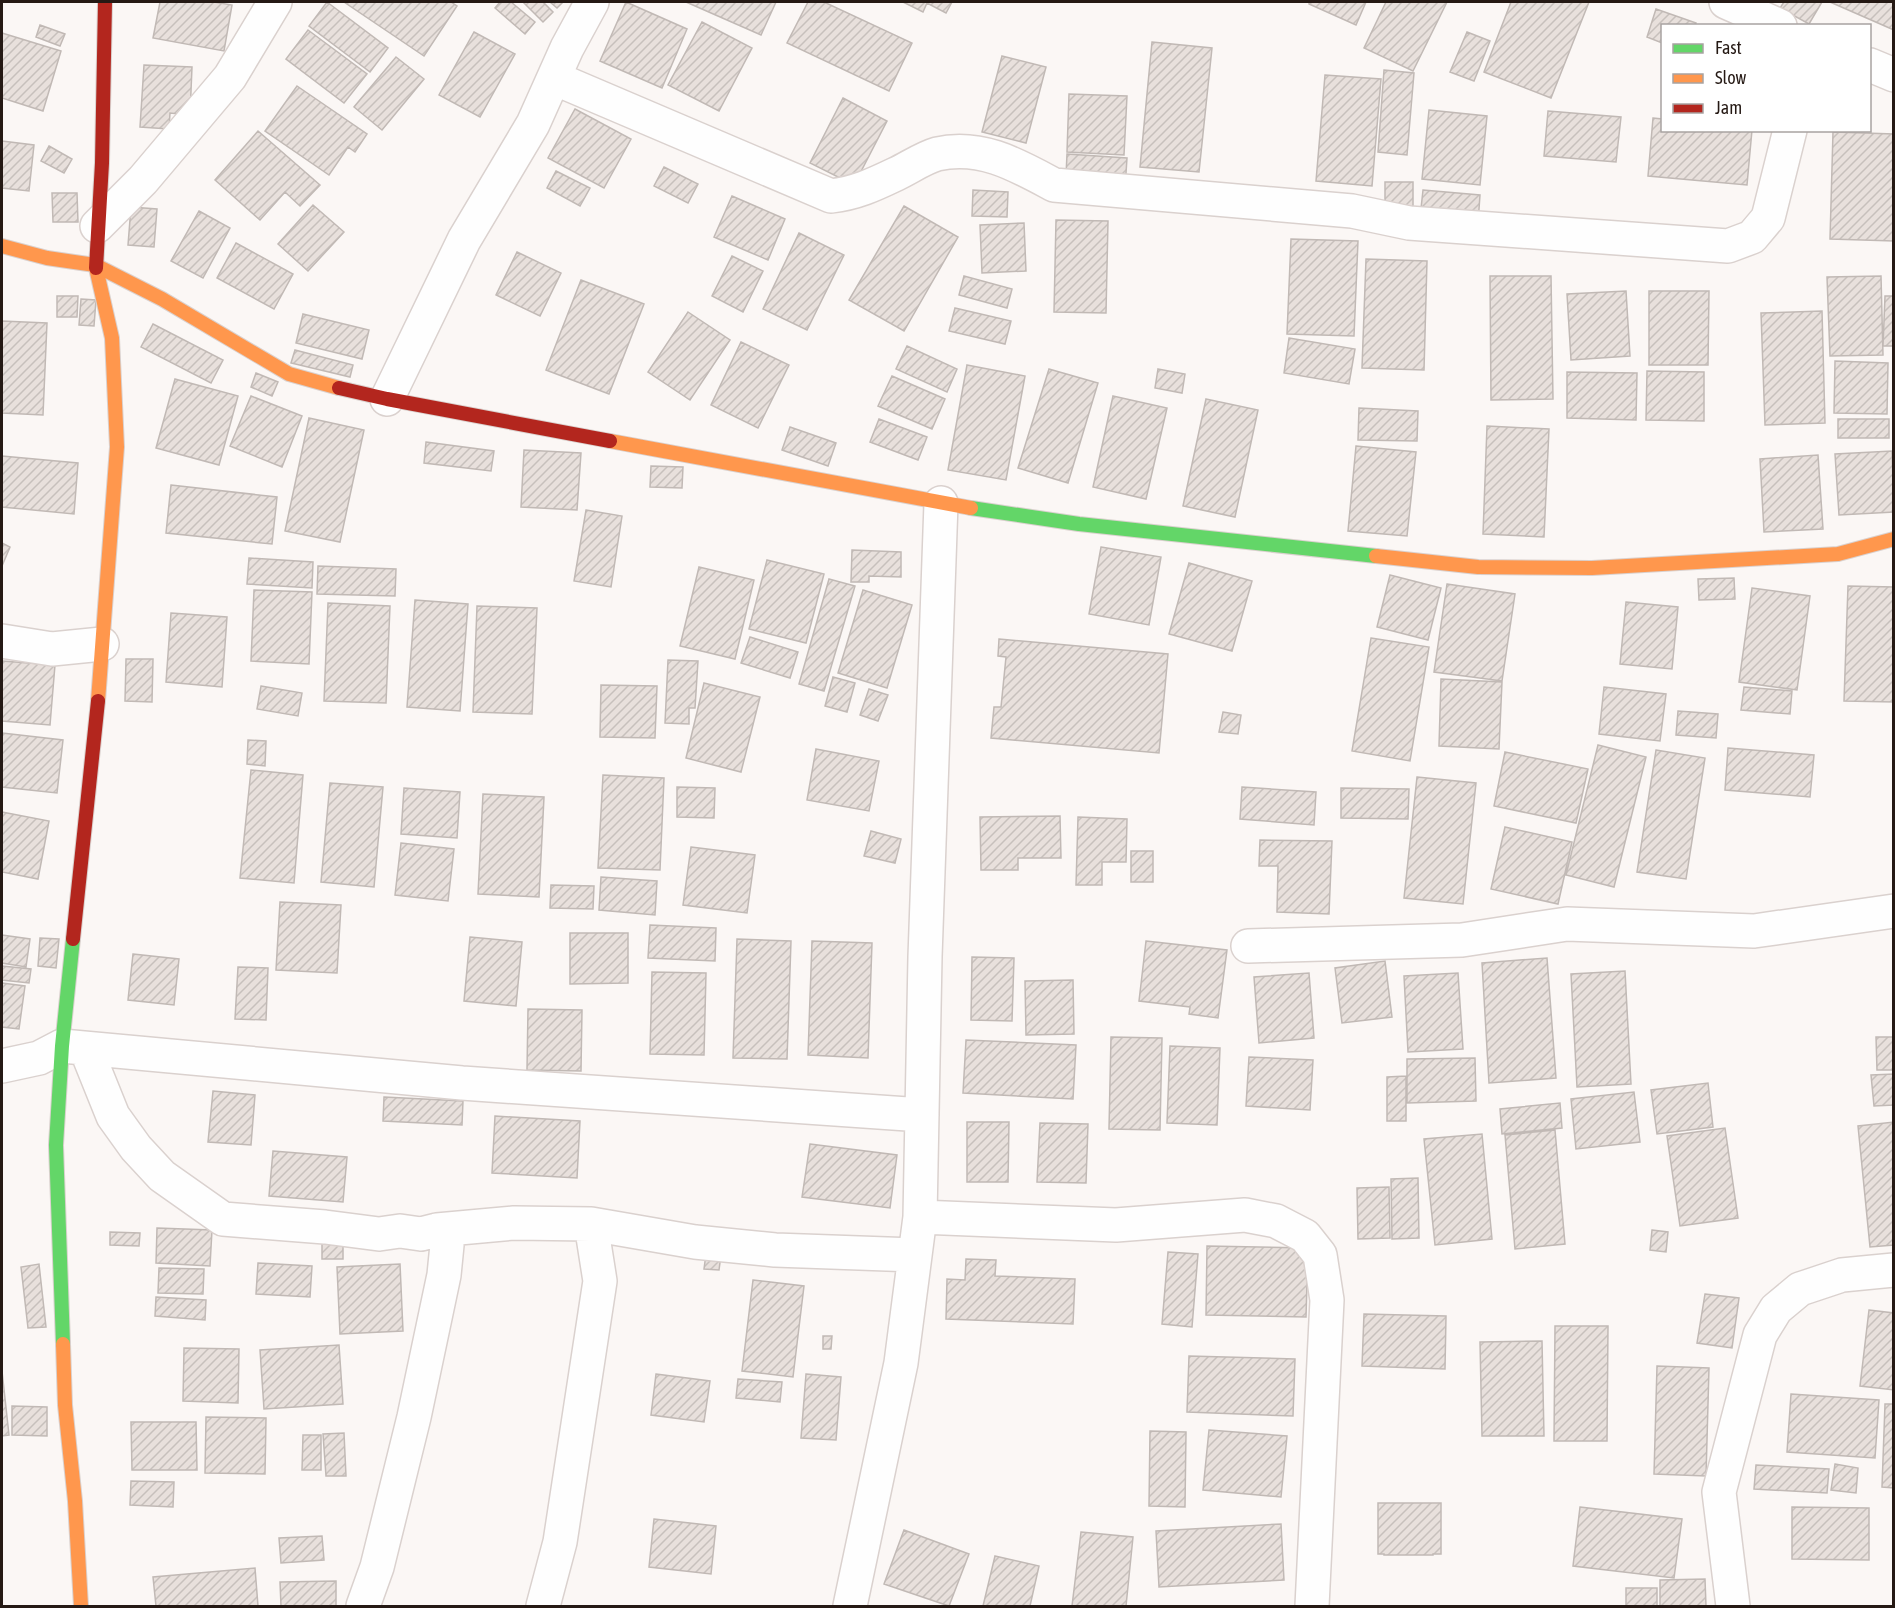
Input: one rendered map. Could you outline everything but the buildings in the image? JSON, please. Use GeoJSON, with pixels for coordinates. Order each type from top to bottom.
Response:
{"type":"FeatureCollection","features":[{"type":"Feature","properties":{"kind":"street"},"geometry":{"type":"LineString","coordinates":[[81,1606],[75,1501],[65,1405],[56,1146],[74,1048],[117,447],[112,338],[95,265],[102,163],[105,2]]}},
{"type":"Feature","properties":{"kind":"street"},"geometry":{"type":"LineString","coordinates":[[97,226],[143,180],[230,77],[275,2]]}},
{"type":"Feature","properties":{"kind":"street"},"geometry":{"type":"LineString","coordinates":[[387,399],[464,240],[533,124],[592,2]]}},
{"type":"Feature","properties":{"kind":"street"},"geometry":{"type":"LineString","coordinates":[[1726,2],[1776,24]]}},
{"type":"Feature","properties":{"kind":"street"},"geometry":{"type":"LineString","coordinates":[[1871,65],[1893,75]]}},
{"type":"Feature","properties":{"kind":"street"},"geometry":{"type":"LineString","coordinates":[[554,78],[831,195],[852,194],[936,155],[964,150],[995,156],[1054,185],[1352,211],[1409,223],[1728,246],[1752,237],[1768,218],[1790,132]]}},
{"type":"Feature","properties":{"kind":"street"},"geometry":{"type":"LineString","coordinates":[[2,246],[46,258],[95,265],[162,298],[289,374],[314,382],[387,399],[941,504],[1079,524],[1478,567],[1592,568],[1838,554],[1893,539]]}},
{"type":"Feature","properties":{"kind":"street"},"geometry":{"type":"LineString","coordinates":[[850,1606],[900,1364],[920,1217],[925,957],[941,504]]}},
{"type":"Feature","properties":{"kind":"street"},"geometry":{"type":"LineString","coordinates":[[2,641],[52,649],[102,644]]}},
{"type":"Feature","properties":{"kind":"street"},"geometry":{"type":"LineString","coordinates":[[1248,946],[1462,940],[1567,924],[1754,931],[1893,911]]}},
{"type":"Feature","properties":{"kind":"street"},"geometry":{"type":"LineString","coordinates":[[74,1048],[113,1116],[136,1148],[162,1176],[223,1219],[379,1234],[400,1231],[421,1234],[436,1230],[514,1223],[591,1224],[695,1242],[775,1250],[915,1255]]}},
{"type":"Feature","properties":{"kind":"street"},"geometry":{"type":"LineString","coordinates":[[2,1066],[74,1048],[462,1083],[922,1115]]}},
{"type":"Feature","properties":{"kind":"street"},"geometry":{"type":"LineString","coordinates":[[920,1217],[1116,1225],[1245,1215],[1276,1221],[1305,1236],[1320,1255],[1327,1300],[1312,1606]]}},
{"type":"Feature","properties":{"kind":"street"},"geometry":{"type":"LineString","coordinates":[[543,1606],[560,1542],[600,1281],[591,1224]]}},
{"type":"Feature","properties":{"kind":"street"},"geometry":{"type":"LineString","coordinates":[[363,1606],[377,1567],[414,1417],[444,1275],[447,1245],[436,1230]]}},
{"type":"Feature","properties":{"kind":"street"},"geometry":{"type":"LineString","coordinates":[[1733,1606],[1719,1492],[1760,1335],[1776,1309],[1800,1289],[1842,1275],[1893,1270]]}},
{"type":"Feature","properties":{"kind":"traffic: fast"},"geometry":{"type":"LineString","coordinates":[[971,508],[1079,524],[1376,556]]}},
{"type":"Feature","properties":{"kind":"traffic: fast"},"geometry":{"type":"LineString","coordinates":[[63,1344],[56,1145],[62,1046],[73,939]]}},
{"type":"Feature","properties":{"kind":"traffic: slow"},"geometry":{"type":"LineString","coordinates":[[2,246],[47,258],[95,265],[162,299],[289,374],[339,388]]}},
{"type":"Feature","properties":{"kind":"traffic: slow"},"geometry":{"type":"LineString","coordinates":[[96,268],[112,338],[117,447],[98,701]]}},
{"type":"Feature","properties":{"kind":"traffic: slow"},"geometry":{"type":"LineString","coordinates":[[610,441],[971,508]]}},
{"type":"Feature","properties":{"kind":"traffic: slow"},"geometry":{"type":"LineString","coordinates":[[1376,556],[1478,567],[1592,568],[1838,554],[1894,539]]}},
{"type":"Feature","properties":{"kind":"traffic: slow"},"geometry":{"type":"LineString","coordinates":[[63,1344],[65,1405],[75,1501],[81,1606]]}},
{"type":"Feature","properties":{"kind":"traffic: jam"},"geometry":{"type":"LineString","coordinates":[[96,268],[102,163],[105,2]]}},
{"type":"Feature","properties":{"kind":"traffic: jam"},"geometry":{"type":"LineString","coordinates":[[339,388],[610,441]]}},
{"type":"Feature","properties":{"kind":"traffic: jam"},"geometry":{"type":"LineString","coordinates":[[73,939],[98,701]]}}]}
